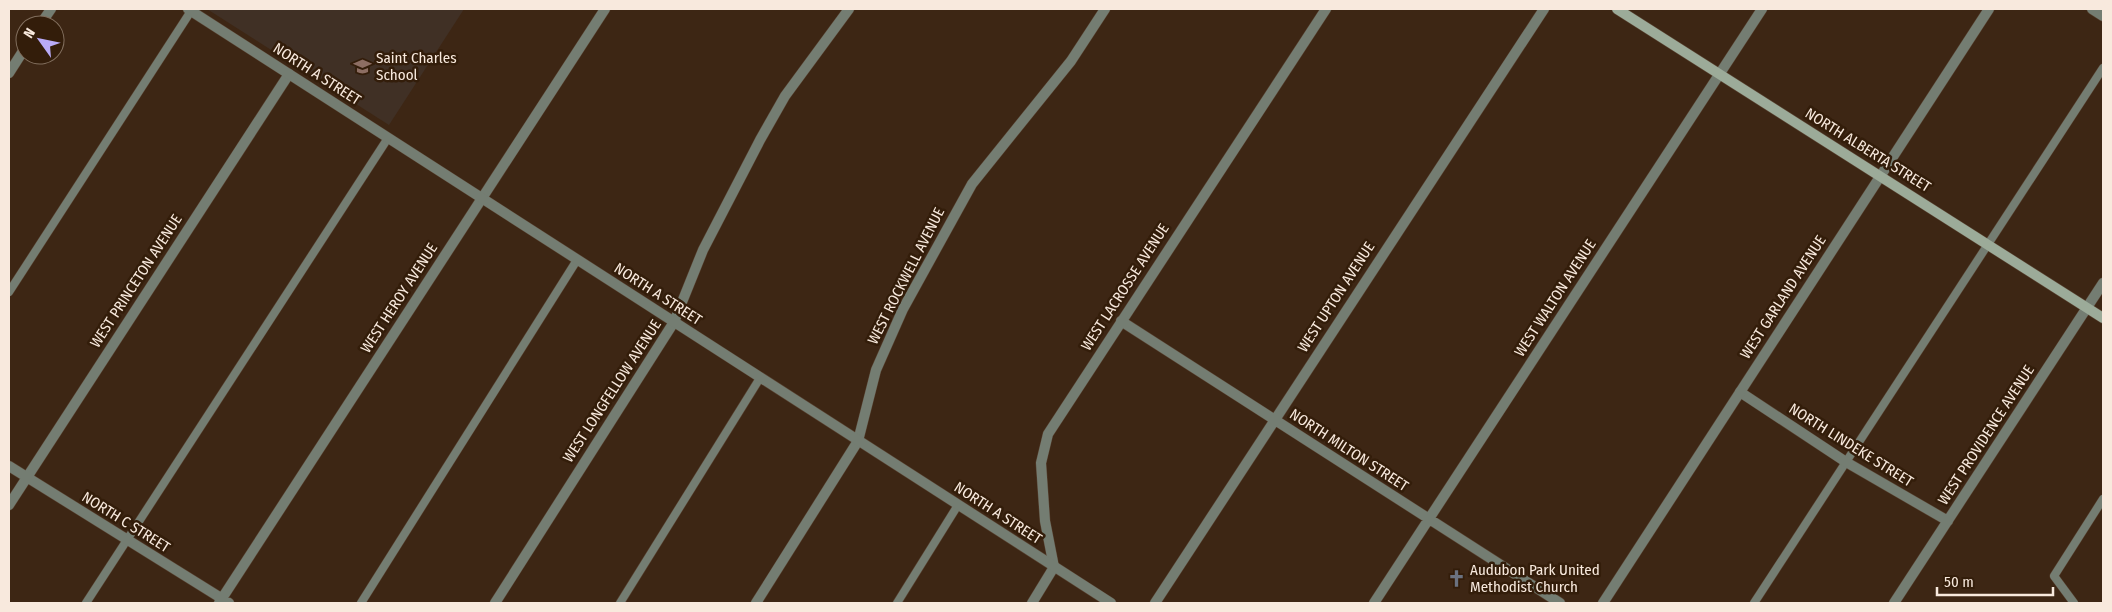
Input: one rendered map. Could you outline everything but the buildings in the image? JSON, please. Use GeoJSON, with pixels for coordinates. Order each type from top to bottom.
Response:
{"type":"FeatureCollection","features":[{"type":"Feature","properties":{"kind":"main road","name":"NORTH ALBERTA STREET"},"geometry":{"type":"LineString","coordinates":[[1617,9],[2103,318]]}},
{"type":"Feature","properties":{"kind":"street","name":"WEST HEROY AVENUE"},"geometry":{"type":"LineString","coordinates":[[223,602],[482,198],[606,9]]}},
{"type":"Feature","properties":{"kind":"street","name":"WEST LONGFELLOW AVENUE"},"geometry":{"type":"LineString","coordinates":[[495,603],[674,322],[703,250],[785,96],[849,9]]}},
{"type":"Feature","properties":{"kind":"street","name":"WEST ROCKWELL AVENUE"},"geometry":{"type":"LineString","coordinates":[[756,603],[858,441],[876,370],[903,309],[962,200],[972,184],[1071,61],[1105,9]]}},
{"type":"Feature","properties":{"kind":"street","name":"WEST LACROSSE AVENUE"},"geometry":{"type":"LineString","coordinates":[[1054,567],[1045,521],[1041,464],[1048,434],[1326,9]]}},
{"type":"Feature","properties":{"kind":"street","name":"WEST UPTON AVENUE"},"geometry":{"type":"LineString","coordinates":[[1155,603],[1273,420],[1544,9]]}},
{"type":"Feature","properties":{"kind":"street","name":"WEST WALTON AVENUE"},"geometry":{"type":"LineString","coordinates":[[1374,603],[1762,9]]}},
{"type":"Feature","properties":{"kind":"street","name":"WEST GARLAND AVENUE"},"geometry":{"type":"LineString","coordinates":[[1603,603],[1989,9]]}},
{"type":"Feature","properties":{"kind":"street"},"geometry":{"type":"LineString","coordinates":[[2092,9],[2103,16]]}},
{"type":"Feature","properties":{"kind":"street","name":"NORTH A STREET"},"geometry":{"type":"LineString","coordinates":[[190,10],[1111,603]]}},
{"type":"Feature","properties":{"kind":"street","name":"WEST PRINCETON AVENUE"},"geometry":{"type":"LineString","coordinates":[[9,505],[289,74]]}},
{"type":"Feature","properties":{"kind":"street","name":"WEST PROVIDENCE AVENUE"},"geometry":{"type":"LineString","coordinates":[[1894,603],[2103,283]]}},
{"type":"Feature","properties":{"kind":"street","name":"NORTH MILTON STREET"},"geometry":{"type":"LineString","coordinates":[[1121,321],[1560,603]]}},
{"type":"Feature","properties":{"kind":"street","name":"NORTH LINDEKE STREET"},"geometry":{"type":"LineString","coordinates":[[1740,392],[1846,462],[1948,521]]}},
{"type":"Feature","properties":{"kind":"street","name":"NORTH C STREET"},"geometry":{"type":"LineString","coordinates":[[9,466],[223,602]]}},
{"type":"Feature","properties":{"kind":"street"},"geometry":{"type":"LineString","coordinates":[[1032,603],[1054,567]]}},
{"type":"Feature","properties":{"kind":"lane"},"geometry":{"type":"LineString","coordinates":[[9,292],[190,10]]}},
{"type":"Feature","properties":{"kind":"lane"},"geometry":{"type":"LineString","coordinates":[[1754,603],[2103,68]]}},
{"type":"Feature","properties":{"kind":"lane"},"geometry":{"type":"LineString","coordinates":[[86,603],[388,138]]}},
{"type":"Feature","properties":{"kind":"lane"},"geometry":{"type":"LineString","coordinates":[[361,603],[577,260]]}},
{"type":"Feature","properties":{"kind":"lane"},"geometry":{"type":"LineString","coordinates":[[620,603],[760,378]]}},
{"type":"Feature","properties":{"kind":"lane"},"geometry":{"type":"LineString","coordinates":[[2074,603],[2054,576],[2103,499]]}},
{"type":"Feature","properties":{"kind":"lane"},"geometry":{"type":"LineString","coordinates":[[897,603],[958,505]]}},
{"type":"Feature","properties":{"kind":"shaded area","name":"Saint Charles School"},"geometry":{"type":"Polygon","coordinates":[[[207,9],[464,9],[389,125],[207,9]]]}},
{"type":"Feature","properties":{"kind":"place","name":"Saint Charles School"},"geometry":{"type":"Point","coordinates":[362,67]}},
{"type":"Feature","properties":{"kind":"place","name":"Audubon Park United Methodist Church"},"geometry":{"type":"Point","coordinates":[1456,579]}}]}
